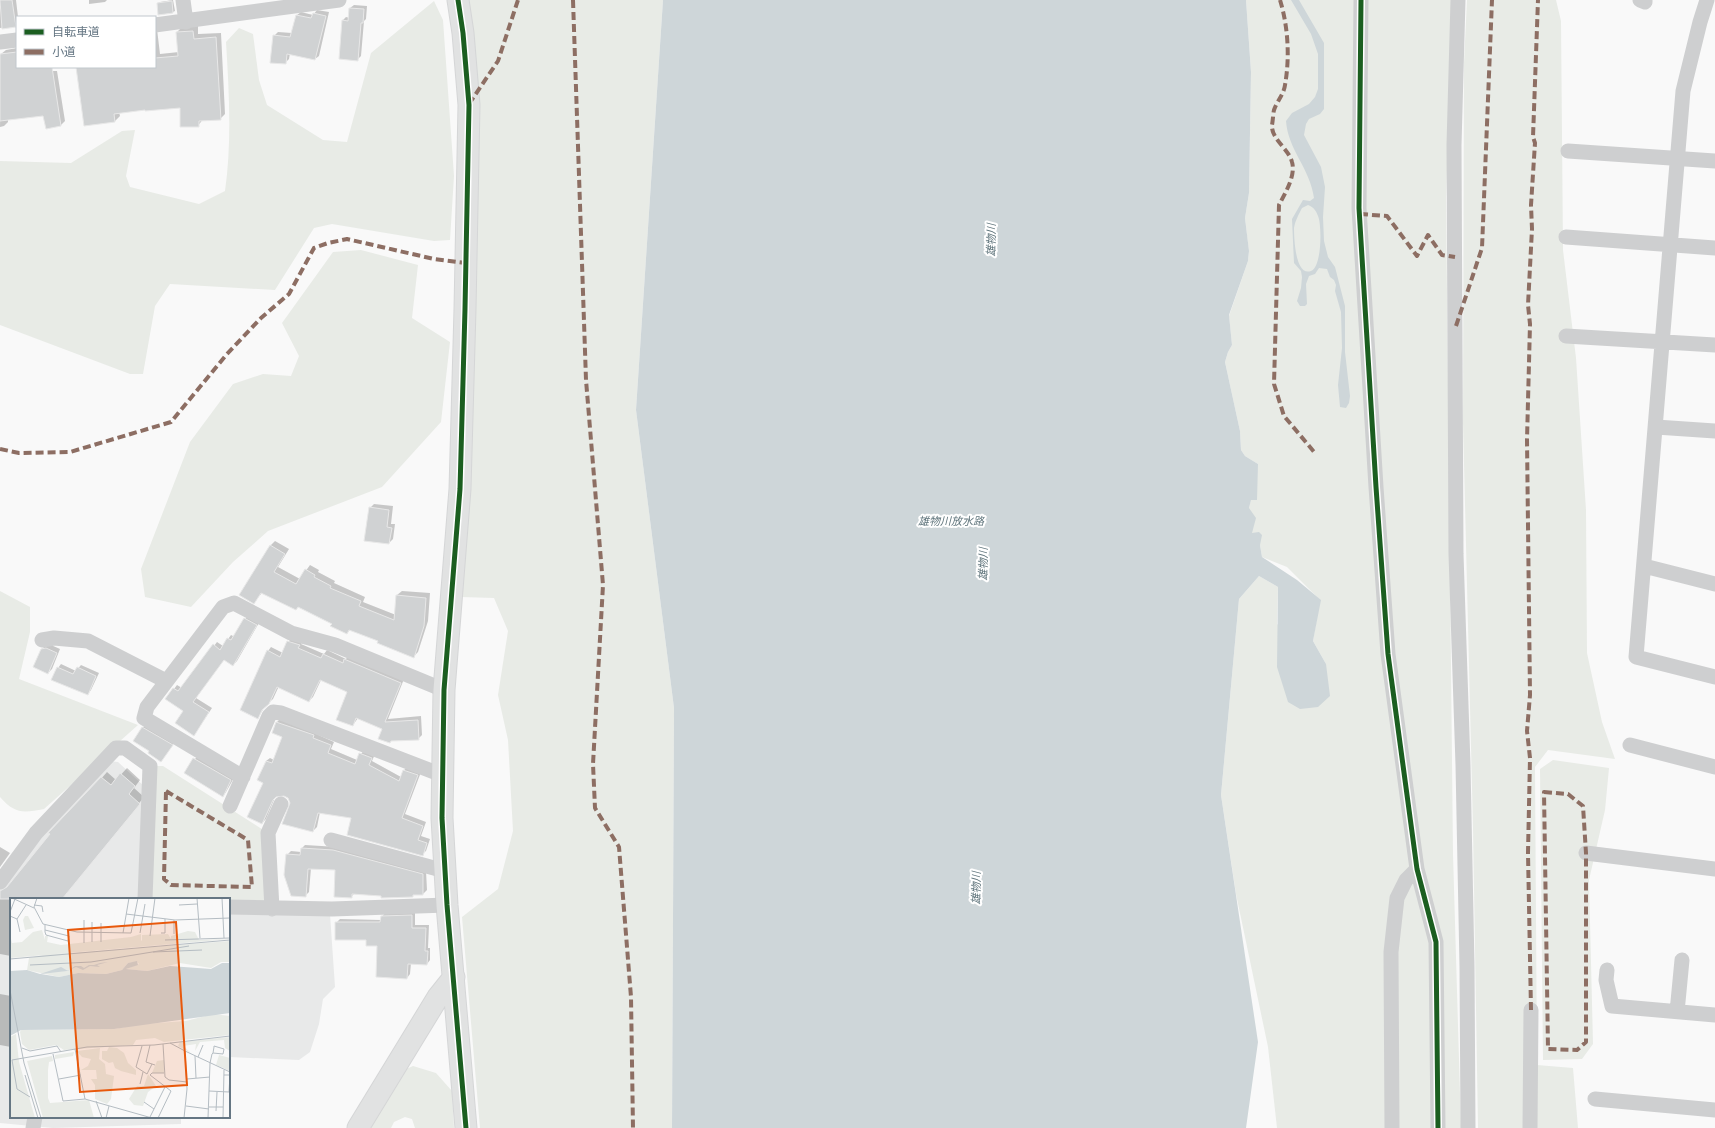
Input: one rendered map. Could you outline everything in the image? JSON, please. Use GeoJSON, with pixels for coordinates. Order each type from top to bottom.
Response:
{"type":"FeatureCollection","features":[{"type":"Feature","properties":{"kind":"street"},"geometry":{"type":"LineString","coordinates":[[183,0],[186,22]]}},
{"type":"Feature","properties":{"kind":"street"},"geometry":{"type":"LineString","coordinates":[[156,25],[339,0]]}},
{"type":"Feature","properties":{"kind":"street"},"geometry":{"type":"LineString","coordinates":[[458,0],[463,33],[469,105],[466,301],[460,489],[444,690],[442,818],[447,906],[466,1128]]}},
{"type":"Feature","properties":{"kind":"street"},"geometry":{"type":"LineString","coordinates":[[1361,0],[1359,208],[1376,480],[1388,654],[1417,869],[1436,942],[1438,1128]]}},
{"type":"Feature","properties":{"kind":"street"},"geometry":{"type":"LineString","coordinates":[[1458,0],[1454,146],[1456,554],[1464,773],[1468,1128]]}},
{"type":"Feature","properties":{"kind":"street"},"geometry":{"type":"LineString","coordinates":[[1640,0],[1645,2],[1645,0]]}},
{"type":"Feature","properties":{"kind":"street"},"geometry":{"type":"LineString","coordinates":[[1707,0],[1683,91],[1636,657],[1715,677]]}},
{"type":"Feature","properties":{"kind":"street"},"geometry":{"type":"LineString","coordinates":[[0,42],[16,40]]}},
{"type":"Feature","properties":{"kind":"street"},"geometry":{"type":"LineString","coordinates":[[1568,151],[1715,161]]}},
{"type":"Feature","properties":{"kind":"street"},"geometry":{"type":"LineString","coordinates":[[1566,237],[1715,248]]}},
{"type":"Feature","properties":{"kind":"street"},"geometry":{"type":"LineString","coordinates":[[1566,336],[1715,345]]}},
{"type":"Feature","properties":{"kind":"street"},"geometry":{"type":"LineString","coordinates":[[1656,427],[1715,431]]}},
{"type":"Feature","properties":{"kind":"street"},"geometry":{"type":"LineString","coordinates":[[1644,566],[1715,584]]}},
{"type":"Feature","properties":{"kind":"street"},"geometry":{"type":"LineString","coordinates":[[243,778],[144,718],[147,708],[166,681],[223,607],[234,603],[291,633],[334,645],[444,690]]}},
{"type":"Feature","properties":{"kind":"street"},"geometry":{"type":"LineString","coordinates":[[42,640],[54,638],[88,641],[166,681]]}},
{"type":"Feature","properties":{"kind":"street"},"geometry":{"type":"LineString","coordinates":[[230,806],[268,716],[273,712],[281,713],[442,775]]}},
{"type":"Feature","properties":{"kind":"street"},"geometry":{"type":"LineString","coordinates":[[1630,745],[1715,767]]}},
{"type":"Feature","properties":{"kind":"street"},"geometry":{"type":"LineString","coordinates":[[0,882],[36,833],[116,748],[125,748],[150,766],[145,898]]}},
{"type":"Feature","properties":{"kind":"street"},"geometry":{"type":"LineString","coordinates":[[272,909],[268,833],[281,804]]}},
{"type":"Feature","properties":{"kind":"street"},"geometry":{"type":"LineString","coordinates":[[331,840],[445,871]]}},
{"type":"Feature","properties":{"kind":"street"},"geometry":{"type":"LineString","coordinates":[[1586,853],[1715,869]]}},
{"type":"Feature","properties":{"kind":"street"},"geometry":{"type":"LineString","coordinates":[[1392,1128],[1391,952],[1397,898],[1406,880],[1417,869]]}},
{"type":"Feature","properties":{"kind":"street"},"geometry":{"type":"LineString","coordinates":[[230,907],[332,909],[447,906]]}},
{"type":"Feature","properties":{"kind":"street"},"geometry":{"type":"LineString","coordinates":[[1677,1012],[1682,960]]}},
{"type":"Feature","properties":{"kind":"street"},"geometry":{"type":"LineString","coordinates":[[1607,970],[1606,980],[1612,1006],[1715,1015]]}},
{"type":"Feature","properties":{"kind":"street"},"geometry":{"type":"LineString","coordinates":[[358,1128],[438,997],[454,977]]}},
{"type":"Feature","properties":{"kind":"street"},"geometry":{"type":"LineString","coordinates":[[1530,1128],[1531,1010]]}},
{"type":"Feature","properties":{"kind":"street"},"geometry":{"type":"LineString","coordinates":[[1595,1099],[1715,1110]]}},
{"type":"Feature","properties":{"kind":"street"},"geometry":{"type":"LineString","coordinates":[[33,1128],[35,1118]]}},
{"type":"Feature","properties":{"kind":"shaded area"},"geometry":{"type":"Polygon","coordinates":[[[468,0],[663,0],[636,410],[674,708],[672,1128],[480,1128],[462,917],[498,889],[513,831],[508,740],[498,695],[508,631],[494,598],[461,597],[468,0]]]}},
{"type":"Feature","properties":{"kind":"shaded area"},"geometry":{"type":"Polygon","coordinates":[[[1246,0],[1453,0],[1446,198],[1453,854],[1461,1128],[1277,1128],[1268,1047],[1236,894],[1221,795],[1239,599],[1259,576],[1278,587],[1277,624],[1326,664],[1313,641],[1320,600],[1287,567],[1262,557],[1260,545],[1251,533],[1249,508],[1258,464],[1245,456],[1241,450],[1240,431],[1225,362],[1232,345],[1229,316],[1248,261],[1249,252],[1245,218],[1249,193],[1251,72],[1246,0]]]}},
{"type":"Feature","properties":{"kind":"shaded area"},"geometry":{"type":"Polygon","coordinates":[[[1467,0],[1556,0],[1561,21],[1563,250],[1576,358],[1586,510],[1587,653],[1602,722],[1615,759],[1548,750],[1535,767],[1537,1065],[1573,1068],[1578,1128],[1478,1128],[1473,828],[1463,423],[1464,63],[1467,0]]]}},
{"type":"Feature","properties":{"kind":"shaded area"},"geometry":{"type":"Polygon","coordinates":[[[434,1],[443,20],[454,176],[450,240],[434,241],[332,224],[314,228],[275,290],[170,284],[155,306],[143,374],[130,374],[0,325],[0,161],[71,163],[122,131],[135,130],[126,176],[130,187],[199,204],[225,191],[229,154],[229,98],[226,42],[239,28],[253,34],[259,80],[267,105],[323,140],[347,142],[371,53],[434,1]]]}},
{"type":"Feature","properties":{"kind":"shaded area"},"geometry":{"type":"Polygon","coordinates":[[[361,250],[418,265],[412,318],[450,342],[441,422],[382,487],[268,531],[233,562],[191,607],[145,597],[141,569],[190,442],[233,384],[263,374],[291,376],[299,356],[282,323],[333,252],[361,250]]]}},
{"type":"Feature","properties":{"kind":"shaded area"},"geometry":{"type":"Polygon","coordinates":[[[0,591],[30,607],[30,632],[19,679],[138,725],[44,809],[20,811],[10,807],[0,797],[0,591]]]}},
{"type":"Feature","properties":{"kind":"shaded area"},"geometry":{"type":"Polygon","coordinates":[[[1553,760],[1609,768],[1605,810],[1589,880],[1593,1044],[1582,1059],[1543,1060],[1540,769],[1553,760]]]}},
{"type":"Feature","properties":{"kind":"shaded area"},"geometry":{"type":"Polygon","coordinates":[[[109,761],[118,762],[145,787],[144,898],[10,898],[10,1118],[181,1118],[181,1124],[53,1128],[0,1123],[0,886],[40,833],[109,761]]]}},
{"type":"Feature","properties":{"kind":"shaded area"},"geometry":{"type":"Polygon","coordinates":[[[150,766],[163,766],[268,833],[272,909],[230,907],[230,898],[145,898],[150,766]]]}},
{"type":"Feature","properties":{"kind":"shaded area"},"geometry":{"type":"Polygon","coordinates":[[[230,913],[330,914],[335,987],[323,999],[319,1024],[310,1052],[299,1060],[230,1057],[230,913]]]}},
{"type":"Feature","properties":{"kind":"shaded area"},"geometry":{"type":"Polygon","coordinates":[[[413,1066],[436,1073],[452,1091],[454,1128],[415,1128],[412,1119],[405,1117],[394,1122],[391,1128],[369,1128],[402,1071],[413,1066]]]}},
{"type":"Feature","properties":{"kind":"water","name":"雄物川放水路"},"geometry":{"type":"Polygon","coordinates":[[[663,0],[1246,0],[1251,72],[1249,193],[1245,218],[1249,251],[1248,261],[1229,315],[1232,345],[1225,362],[1240,431],[1241,450],[1245,456],[1258,464],[1257,500],[1251,500],[1249,508],[1256,518],[1252,533],[1259,532],[1262,535],[1260,545],[1262,557],[1297,580],[1321,600],[1313,641],[1326,664],[1330,696],[1318,707],[1300,709],[1288,702],[1277,667],[1278,587],[1259,576],[1239,599],[1221,795],[1258,1042],[1246,1128],[672,1128],[674,708],[636,410],[663,0]]]}},
{"type":"Feature","properties":{"kind":"water"},"geometry":{"type":"Polygon","coordinates":[[[1291,0],[1299,0],[1324,43],[1324,109],[1320,114],[1309,119],[1306,124],[1304,135],[1321,167],[1325,187],[1323,217],[1324,241],[1328,257],[1335,267],[1345,306],[1345,352],[1350,396],[1349,403],[1346,408],[1340,407],[1338,385],[1342,348],[1341,312],[1335,291],[1336,285],[1334,280],[1330,277],[1327,269],[1319,268],[1315,274],[1309,276],[1306,284],[1307,304],[1305,306],[1300,306],[1297,301],[1301,288],[1302,277],[1301,271],[1294,263],[1292,219],[1303,200],[1310,201],[1314,198],[1308,177],[1291,141],[1286,121],[1292,113],[1309,104],[1315,97],[1318,89],[1318,54],[1311,34],[1291,0]],[[1308,205],[1302,208],[1296,220],[1294,239],[1296,255],[1302,268],[1306,271],[1311,271],[1315,268],[1319,254],[1320,228],[1315,210],[1308,205]]]}},
{"type":"Feature","properties":{"kind":"building"},"geometry":{"type":"Polygon","coordinates":[[[0,0],[12,0],[16,27],[2,29],[0,0]]]}},
{"type":"Feature","properties":{"kind":"building"},"geometry":{"type":"Polygon","coordinates":[[[172,1],[173,13],[158,15],[157,3],[172,1]]]}},
{"type":"Feature","properties":{"kind":"building"},"geometry":{"type":"Polygon","coordinates":[[[349,8],[364,9],[363,23],[361,23],[358,61],[339,59],[342,20],[348,21],[349,8]]]}},
{"type":"Feature","properties":{"kind":"building"},"geometry":{"type":"Polygon","coordinates":[[[313,13],[326,16],[315,60],[287,54],[286,64],[270,63],[273,35],[290,37],[296,15],[311,18],[313,13]]]}},
{"type":"Feature","properties":{"kind":"building"},"geometry":{"type":"Polygon","coordinates":[[[193,31],[194,39],[216,37],[221,120],[199,121],[199,127],[180,127],[180,108],[114,114],[115,122],[84,126],[76,68],[156,68],[156,58],[178,56],[176,32],[193,31]]]}},
{"type":"Feature","properties":{"kind":"building"},"geometry":{"type":"Polygon","coordinates":[[[16,52],[16,68],[52,68],[61,126],[46,129],[43,116],[0,121],[0,54],[16,52]]]}},
{"type":"Feature","properties":{"kind":"building"},"geometry":{"type":"Polygon","coordinates":[[[369,507],[389,510],[387,527],[392,528],[389,544],[364,541],[369,507]]]}},
{"type":"Feature","properties":{"kind":"building"},"geometry":{"type":"Polygon","coordinates":[[[270,545],[285,554],[274,572],[296,584],[305,569],[315,575],[314,577],[331,586],[330,588],[361,601],[359,606],[394,620],[396,595],[426,598],[424,626],[414,658],[377,643],[378,641],[349,630],[347,634],[330,626],[332,624],[298,607],[296,610],[261,593],[254,604],[239,595],[270,545]]]}},
{"type":"Feature","properties":{"kind":"building"},"geometry":{"type":"Polygon","coordinates":[[[244,618],[257,625],[233,666],[224,660],[193,702],[209,712],[194,736],[175,723],[183,711],[165,699],[173,688],[178,691],[213,644],[220,650],[227,638],[231,640],[244,618]]]}},
{"type":"Feature","properties":{"kind":"building"},"geometry":{"type":"Polygon","coordinates":[[[287,641],[300,645],[298,648],[321,658],[323,654],[343,663],[344,659],[401,683],[385,722],[418,720],[419,740],[391,741],[390,743],[378,739],[382,729],[356,718],[353,726],[336,720],[347,692],[320,680],[309,702],[277,687],[269,704],[262,710],[258,719],[240,710],[267,650],[280,657],[287,641]]]}},
{"type":"Feature","properties":{"kind":"building"},"geometry":{"type":"Polygon","coordinates":[[[46,648],[57,653],[48,674],[33,667],[41,649],[46,648]]]}},
{"type":"Feature","properties":{"kind":"building"},"geometry":{"type":"Polygon","coordinates":[[[57,667],[73,674],[77,667],[96,676],[88,695],[51,680],[57,667]]]}},
{"type":"Feature","properties":{"kind":"building"},"geometry":{"type":"Polygon","coordinates":[[[276,722],[314,735],[313,738],[331,745],[328,753],[355,764],[359,753],[372,758],[369,765],[399,781],[403,770],[418,775],[402,818],[423,826],[418,840],[427,843],[423,856],[347,835],[351,818],[318,813],[313,832],[282,824],[290,803],[288,798],[284,796],[276,797],[273,800],[262,824],[247,817],[263,783],[257,780],[266,761],[272,763],[282,737],[272,733],[276,722]]]}},
{"type":"Feature","properties":{"kind":"building"},"geometry":{"type":"Polygon","coordinates":[[[142,727],[173,745],[161,762],[148,753],[149,751],[133,741],[142,727]]]}},
{"type":"Feature","properties":{"kind":"building"},"geometry":{"type":"Polygon","coordinates":[[[193,758],[231,780],[223,797],[184,773],[193,758]]]}},
{"type":"Feature","properties":{"kind":"building"},"geometry":{"type":"Polygon","coordinates":[[[120,773],[135,786],[129,794],[140,804],[63,898],[0,899],[0,891],[7,887],[50,834],[48,833],[101,777],[111,785],[120,773]]]}},
{"type":"Feature","properties":{"kind":"building"},"geometry":{"type":"Polygon","coordinates":[[[301,848],[333,850],[423,874],[423,895],[413,895],[413,897],[381,898],[381,896],[352,894],[352,898],[334,897],[335,870],[308,869],[306,897],[291,896],[284,875],[286,854],[300,855],[301,848]]]}},
{"type":"Feature","properties":{"kind":"building"},"geometry":{"type":"Polygon","coordinates":[[[412,915],[412,928],[426,928],[425,951],[428,951],[427,965],[408,964],[407,979],[376,977],[377,946],[366,946],[366,940],[335,940],[335,922],[380,922],[381,916],[412,915]]]}},
{"type":"Feature","properties":{"kind":"marked path"},"geometry":{"type":"LineString","coordinates":[[469,104],[498,61],[518,0]]}},
{"type":"Feature","properties":{"kind":"marked path"},"geometry":{"type":"LineString","coordinates":[[573,0],[586,380],[603,585],[593,764],[595,808],[619,847],[631,997],[633,1128]]}},
{"type":"Feature","properties":{"kind":"marked path"},"geometry":{"type":"LineString","coordinates":[[1280,0],[1285,20],[1288,53],[1287,74],[1282,94],[1274,110],[1272,130],[1290,157],[1293,167],[1291,179],[1279,205],[1274,384],[1284,416],[1315,453]]}},
{"type":"Feature","properties":{"kind":"marked path"},"geometry":{"type":"LineString","coordinates":[[1456,326],[1482,248],[1492,0]]}},
{"type":"Feature","properties":{"kind":"marked path"},"geometry":{"type":"LineString","coordinates":[[1531,1010],[1528,853],[1530,758],[1527,731],[1530,695],[1527,440],[1530,324],[1528,305],[1532,229],[1531,205],[1535,143],[1533,137],[1538,0]]}},
{"type":"Feature","properties":{"kind":"marked path"},"geometry":{"type":"LineString","coordinates":[[1360,214],[1387,216],[1417,256],[1428,235],[1442,255],[1455,257]]}},
{"type":"Feature","properties":{"kind":"marked path"},"geometry":{"type":"LineString","coordinates":[[0,449],[19,453],[70,452],[171,422],[227,354],[261,318],[289,294],[314,248],[347,239],[434,259],[466,263]]}},
{"type":"Feature","properties":{"kind":"marked path"},"geometry":{"type":"LineString","coordinates":[[166,791],[248,840],[252,887],[171,885],[164,879],[166,791]]}},
{"type":"Feature","properties":{"kind":"marked path"},"geometry":{"type":"LineString","coordinates":[[1544,792],[1568,794],[1583,806],[1586,853],[1586,1042],[1577,1050],[1548,1049],[1544,792]]}},
{"type":"Feature","properties":{"kind":"cycle path"},"geometry":{"type":"LineString","coordinates":[[458,0],[463,33],[469,105],[460,489],[444,690],[442,818],[447,905],[466,1128]]}},
{"type":"Feature","properties":{"kind":"cycle path"},"geometry":{"type":"LineString","coordinates":[[1361,0],[1359,208],[1376,487],[1388,654],[1417,869],[1436,942],[1438,1128]]}},
{"type":"Feature","properties":{"kind":"water label","name":"雄物川"},"geometry":{"type":"Point","coordinates":[991,240]}},
{"type":"Feature","properties":{"kind":"water label","name":"雄物川"},"geometry":{"type":"Point","coordinates":[983,564]}},
{"type":"Feature","properties":{"kind":"water label","name":"雄物川"},"geometry":{"type":"Point","coordinates":[976,888]}}]}
